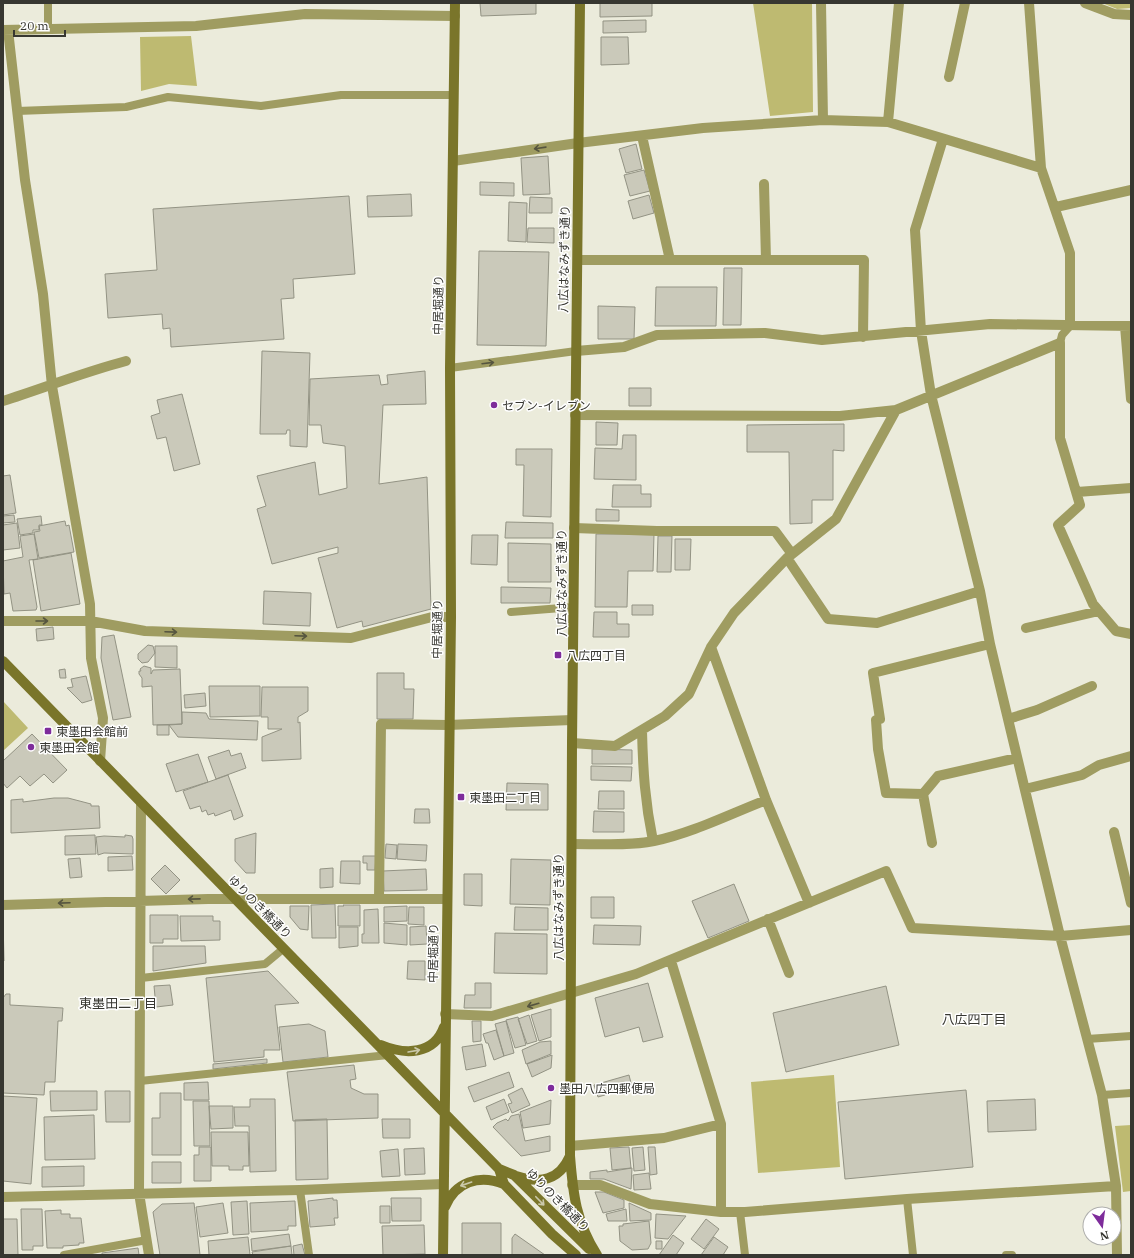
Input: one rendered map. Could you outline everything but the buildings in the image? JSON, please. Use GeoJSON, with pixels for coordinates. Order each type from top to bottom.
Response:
{"type":"FeatureCollection","features":[{"type":"Feature","properties":{"kind":"street","name":"中居堀通り"},"geometry":{"type":"LineString","coordinates":[[442,1255],[446,1114],[445,1020],[448,725],[451,617],[450,368],[455,3]]}},
{"type":"Feature","properties":{"kind":"street","name":"八広はなみずき通り"},"geometry":{"type":"LineString","coordinates":[[580,3],[572,720],[570,1151],[572,1185],[580,1222],[586,1238],[596,1255]]}},
{"type":"Feature","properties":{"kind":"street"},"geometry":{"type":"LineString","coordinates":[[820,3],[823,120]]}},
{"type":"Feature","properties":{"kind":"street"},"geometry":{"type":"LineString","coordinates":[[888,122],[899,3]]}},
{"type":"Feature","properties":{"kind":"street"},"geometry":{"type":"LineString","coordinates":[[949,77],[965,3]]}},
{"type":"Feature","properties":{"kind":"street"},"geometry":{"type":"LineString","coordinates":[[1029,3],[1041,168],[1056,207],[1070,253],[1070,326]]}},
{"type":"Feature","properties":{"kind":"street"},"geometry":{"type":"LineString","coordinates":[[1085,3],[1114,14],[1131,15]]}},
{"type":"Feature","properties":{"kind":"street"},"geometry":{"type":"LineString","coordinates":[[100,760],[103,718],[90,658],[90,604],[52,386],[43,294],[24,180],[17,111],[6,30],[196,26],[305,14],[455,16]]}},
{"type":"Feature","properties":{"kind":"street"},"geometry":{"type":"LineString","coordinates":[[453,161],[578,143],[703,128],[823,120],[888,122],[1041,168]]}},
{"type":"Feature","properties":{"kind":"street"},"geometry":{"type":"LineString","coordinates":[[642,136],[670,260]]}},
{"type":"Feature","properties":{"kind":"street"},"geometry":{"type":"LineString","coordinates":[[943,139],[914,230],[921,331],[931,395],[980,591],[990,644],[1060,936],[1102,1095],[1116,1186],[1117,1255]]}},
{"type":"Feature","properties":{"kind":"street"},"geometry":{"type":"LineString","coordinates":[[764,184],[766,260]]}},
{"type":"Feature","properties":{"kind":"street"},"geometry":{"type":"LineString","coordinates":[[1056,207],[1131,190]]}},
{"type":"Feature","properties":{"kind":"street"},"geometry":{"type":"LineString","coordinates":[[578,260],[864,260],[863,336]]}},
{"type":"Feature","properties":{"kind":"street"},"geometry":{"type":"LineString","coordinates":[[576,351],[624,347],[657,335],[765,333],[822,340],[990,324],[1128,326],[1131,399]]}},
{"type":"Feature","properties":{"kind":"street"},"geometry":{"type":"LineString","coordinates":[[575,415],[840,416],[896,410],[1060,343],[1060,438],[1078,492],[1080,505],[1058,525],[1093,604],[1116,631],[1131,634]]}},
{"type":"Feature","properties":{"kind":"street"},"geometry":{"type":"LineString","coordinates":[[3,401],[126,361]]}},
{"type":"Feature","properties":{"kind":"street"},"geometry":{"type":"LineString","coordinates":[[572,743],[615,746],[665,716],[689,694],[711,647],[734,613],[789,556],[836,519],[896,410]]}},
{"type":"Feature","properties":{"kind":"street"},"geometry":{"type":"LineString","coordinates":[[1078,492],[1131,488]]}},
{"type":"Feature","properties":{"kind":"street"},"geometry":{"type":"LineString","coordinates":[[574,528],[656,531],[775,531],[828,619],[877,623],[980,591]]}},
{"type":"Feature","properties":{"kind":"street"},"geometry":{"type":"LineString","coordinates":[[1026,628],[1099,611]]}},
{"type":"Feature","properties":{"kind":"street"},"geometry":{"type":"LineString","coordinates":[[3,621],[90,621],[145,631],[351,638],[432,617],[451,617]]}},
{"type":"Feature","properties":{"kind":"street"},"geometry":{"type":"LineString","coordinates":[[923,794],[886,793],[878,749],[876,720],[880,719],[873,673],[990,644]]}},
{"type":"Feature","properties":{"kind":"street"},"geometry":{"type":"LineString","coordinates":[[711,647],[766,800],[809,903]]}},
{"type":"Feature","properties":{"kind":"street","name":"ゆりのき橋通り"},"geometry":{"type":"LineString","coordinates":[[3,661],[233,899],[377,1043],[499,1169],[514,1175],[596,1255]]}},
{"type":"Feature","properties":{"kind":"street"},"geometry":{"type":"LineString","coordinates":[[1008,719],[1037,710],[1092,686]]}},
{"type":"Feature","properties":{"kind":"street"},"geometry":{"type":"LineString","coordinates":[[379,899],[381,724],[448,725],[572,720]]}},
{"type":"Feature","properties":{"kind":"street"},"geometry":{"type":"LineString","coordinates":[[642,731],[644,786],[646,806],[653,841]]}},
{"type":"Feature","properties":{"kind":"street"},"geometry":{"type":"LineString","coordinates":[[1025,788],[1082,775],[1099,765],[1131,756]]}},
{"type":"Feature","properties":{"kind":"street"},"geometry":{"type":"LineString","coordinates":[[923,794],[938,776],[1017,758]]}},
{"type":"Feature","properties":{"kind":"street"},"geometry":{"type":"LineString","coordinates":[[923,794],[932,843]]}},
{"type":"Feature","properties":{"kind":"street"},"geometry":{"type":"LineString","coordinates":[[572,844],[653,841],[677,834],[766,800]]}},
{"type":"Feature","properties":{"kind":"street"},"geometry":{"type":"LineString","coordinates":[[141,804],[139,1193],[149,1255]]}},
{"type":"Feature","properties":{"kind":"street"},"geometry":{"type":"LineString","coordinates":[[1114,832],[1131,903]]}},
{"type":"Feature","properties":{"kind":"street"},"geometry":{"type":"LineString","coordinates":[[377,1043],[393,1050],[413,1052],[434,1043],[442,1034],[445,1020],[492,1016],[636,974],[671,961],[768,919],[886,871],[912,928],[1060,936],[1131,930]]}},
{"type":"Feature","properties":{"kind":"street"},"geometry":{"type":"LineString","coordinates":[[3,905],[141,900],[447,899]]}},
{"type":"Feature","properties":{"kind":"street"},"geometry":{"type":"LineString","coordinates":[[768,919],[789,973]]}},
{"type":"Feature","properties":{"kind":"street"},"geometry":{"type":"LineString","coordinates":[[671,961],[721,1124],[721,1212]]}},
{"type":"Feature","properties":{"kind":"street"},"geometry":{"type":"LineString","coordinates":[[514,1175],[532,1180],[546,1180],[562,1169],[570,1151],[664,1138],[721,1124]]}},
{"type":"Feature","properties":{"kind":"street","name":"ゆりのき橋通り"},"geometry":{"type":"LineString","coordinates":[[499,1169],[504,1184],[552,1234],[576,1255]]}},
{"type":"Feature","properties":{"kind":"street"},"geometry":{"type":"LineString","coordinates":[[443,1212],[448,1199],[460,1186],[484,1180],[495,1180],[504,1184]]}},
{"type":"Feature","properties":{"kind":"street"},"geometry":{"type":"LineString","coordinates":[[3,1197],[300,1190],[443,1184]]}},
{"type":"Feature","properties":{"kind":"street"},"geometry":{"type":"LineString","coordinates":[[572,1185],[600,1186],[650,1204],[721,1212],[740,1212],[907,1199],[1116,1186]]}},
{"type":"Feature","properties":{"kind":"lane"},"geometry":{"type":"LineString","coordinates":[[48,3],[48,30]]}},
{"type":"Feature","properties":{"kind":"lane"},"geometry":{"type":"LineString","coordinates":[[17,111],[126,108],[168,97],[261,106],[341,95],[454,95]]}},
{"type":"Feature","properties":{"kind":"lane"},"geometry":{"type":"LineString","coordinates":[[1060,343],[1062,335],[1070,326]]}},
{"type":"Feature","properties":{"kind":"lane"},"geometry":{"type":"LineString","coordinates":[[450,368],[576,351]]}},
{"type":"Feature","properties":{"kind":"lane"},"geometry":{"type":"LineString","coordinates":[[511,612],[574,607]]}},
{"type":"Feature","properties":{"kind":"lane"},"geometry":{"type":"LineString","coordinates":[[140,978],[265,964],[283,949]]}},
{"type":"Feature","properties":{"kind":"lane"},"geometry":{"type":"LineString","coordinates":[[1087,1039],[1131,1036]]}},
{"type":"Feature","properties":{"kind":"lane"},"geometry":{"type":"LineString","coordinates":[[140,1081],[388,1055]]}},
{"type":"Feature","properties":{"kind":"lane"},"geometry":{"type":"LineString","coordinates":[[1102,1095],[1131,1093]]}},
{"type":"Feature","properties":{"kind":"lane"},"geometry":{"type":"LineString","coordinates":[[300,1190],[309,1255]]}},
{"type":"Feature","properties":{"kind":"lane"},"geometry":{"type":"LineString","coordinates":[[907,1199],[913,1255]]}},
{"type":"Feature","properties":{"kind":"lane"},"geometry":{"type":"LineString","coordinates":[[740,1212],[745,1255]]}},
{"type":"Feature","properties":{"kind":"lane"},"geometry":{"type":"LineString","coordinates":[[64,1255],[147,1240]]}},
{"type":"Feature","properties":{"kind":"lane"},"geometry":{"type":"LineString","coordinates":[[1006,1255],[1012,1255]]}},
{"type":"Feature","properties":{"kind":"shaded area"},"geometry":{"type":"Polygon","coordinates":[[[753,3],[812,3],[813,112],[770,116],[753,3]]]}},
{"type":"Feature","properties":{"kind":"shaded area"},"geometry":{"type":"Polygon","coordinates":[[[1102,3],[1131,3],[1131,8],[1117,9],[1102,3]]]}},
{"type":"Feature","properties":{"kind":"shaded area"},"geometry":{"type":"Polygon","coordinates":[[[191,36],[197,86],[169,84],[141,91],[140,37],[191,36]]]}},
{"type":"Feature","properties":{"kind":"shaded area"},"geometry":{"type":"Polygon","coordinates":[[[3,701],[28,728],[3,751],[3,701]]]}},
{"type":"Feature","properties":{"kind":"shaded area"},"geometry":{"type":"Polygon","coordinates":[[[834,1075],[840,1167],[758,1173],[751,1082],[834,1075]]]}},
{"type":"Feature","properties":{"kind":"shaded area"},"geometry":{"type":"Polygon","coordinates":[[[1131,1125],[1131,1191],[1123,1192],[1115,1126],[1131,1125]]]}},
{"type":"Feature","properties":{"kind":"place","name":"セブン-イレブン"},"geometry":{"type":"Point","coordinates":[494,405]}},
{"type":"Feature","properties":{"kind":"place","name":"八広四丁目"},"geometry":{"type":"Point","coordinates":[558,655]}},
{"type":"Feature","properties":{"kind":"place","name":"東墨田会館前"},"geometry":{"type":"Point","coordinates":[48,731]}},
{"type":"Feature","properties":{"kind":"place","name":"東墨田会館"},"geometry":{"type":"Point","coordinates":[31,747]}},
{"type":"Feature","properties":{"kind":"place","name":"東墨田二丁目"},"geometry":{"type":"Point","coordinates":[461,797]}},
{"type":"Feature","properties":{"kind":"place","name":"墨田八広四郵便局"},"geometry":{"type":"Point","coordinates":[551,1088]}},
{"type":"Feature","properties":{"kind":"district","name":"東墨田二丁目"},"geometry":{"type":"Point","coordinates":[118,1003]}},
{"type":"Feature","properties":{"kind":"district","name":"八広四丁目"},"geometry":{"type":"Point","coordinates":[974,1019]}}]}
